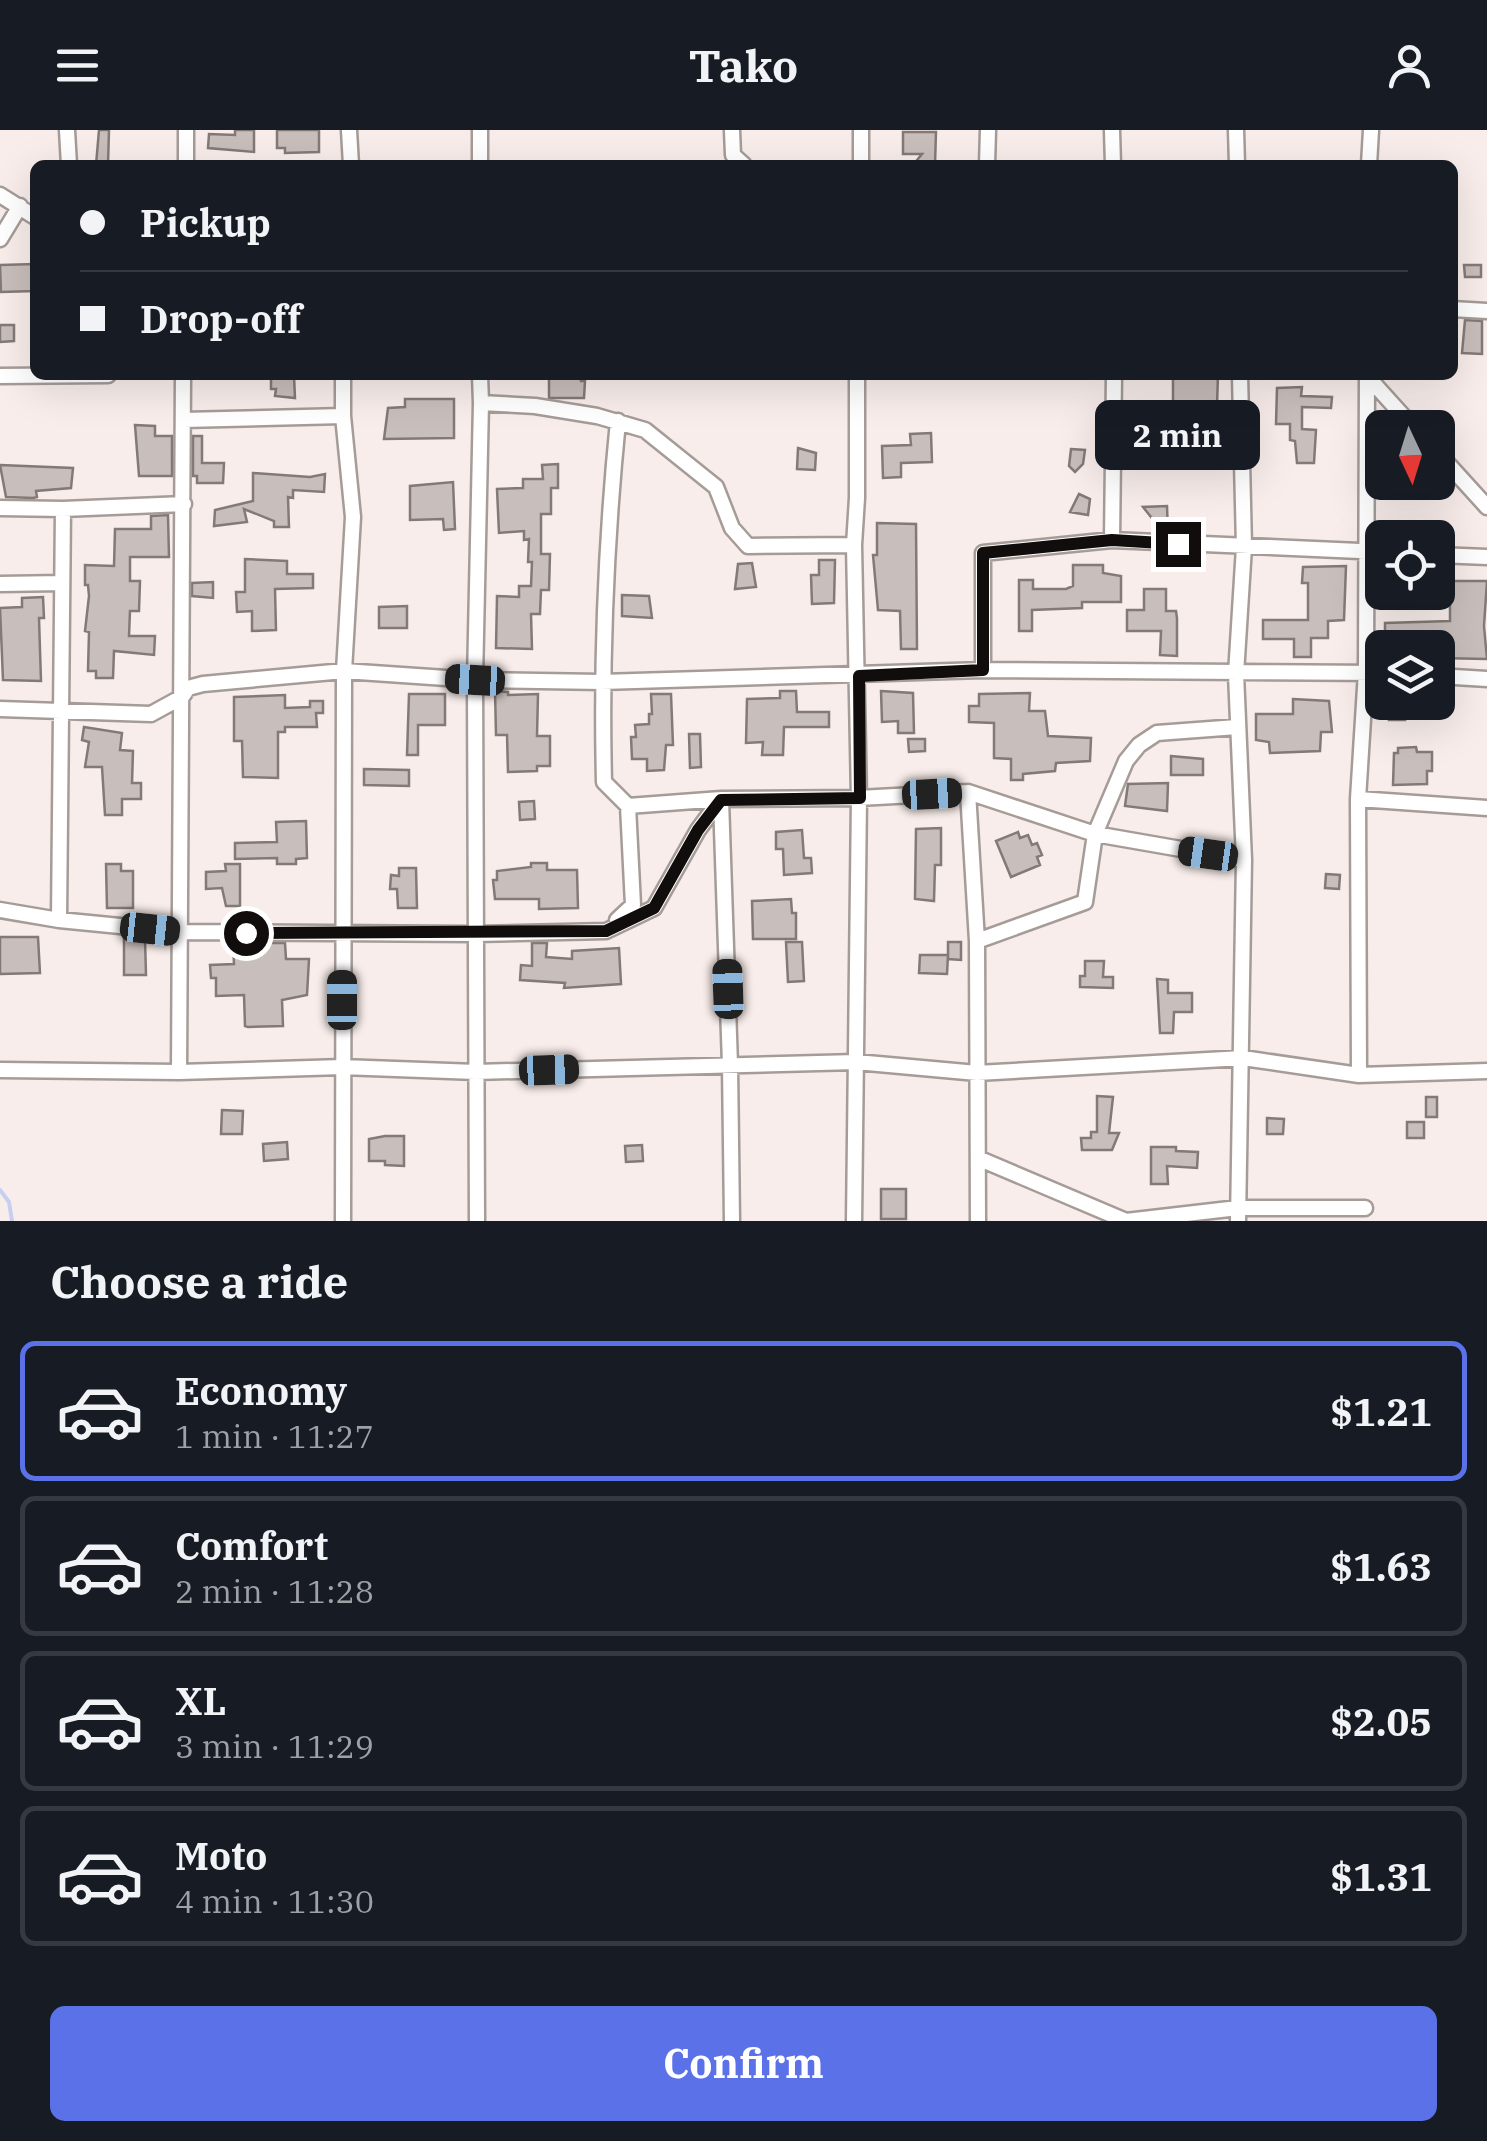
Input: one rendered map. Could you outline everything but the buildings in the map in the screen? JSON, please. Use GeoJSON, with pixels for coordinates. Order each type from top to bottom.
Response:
{"type":"FeatureCollection","features":[{"type":"Feature","properties":{"kind":"street"},"geometry":{"type":"LineString","coordinates":[[67,130],[69,160]]}},
{"type":"Feature","properties":{"kind":"street"},"geometry":{"type":"LineString","coordinates":[[186,130],[186,160]]}},
{"type":"Feature","properties":{"kind":"street"},"geometry":{"type":"LineString","coordinates":[[349,130],[351,160]]}},
{"type":"Feature","properties":{"kind":"street"},"geometry":{"type":"LineString","coordinates":[[480,130],[480,160]]}},
{"type":"Feature","properties":{"kind":"street"},"geometry":{"type":"LineString","coordinates":[[732,130],[734,155],[739,160]]}},
{"type":"Feature","properties":{"kind":"street"},"geometry":{"type":"LineString","coordinates":[[861,130],[861,160]]}},
{"type":"Feature","properties":{"kind":"street"},"geometry":{"type":"LineString","coordinates":[[987,160],[988,130]]}},
{"type":"Feature","properties":{"kind":"street"},"geometry":{"type":"LineString","coordinates":[[1112,130],[1112,160]]}},
{"type":"Feature","properties":{"kind":"street"},"geometry":{"type":"LineString","coordinates":[[1236,130],[1237,160]]}},
{"type":"Feature","properties":{"kind":"street"},"geometry":{"type":"LineString","coordinates":[[1368,160],[1371,130]]}},
{"type":"Feature","properties":{"kind":"street"},"geometry":{"type":"LineString","coordinates":[[0,195],[30,213]]}},
{"type":"Feature","properties":{"kind":"street"},"geometry":{"type":"LineString","coordinates":[[0,239],[20,206]]}},
{"type":"Feature","properties":{"kind":"street"},"geometry":{"type":"LineString","coordinates":[[1458,309],[1487,311]]}},
{"type":"Feature","properties":{"kind":"street"},"geometry":{"type":"LineString","coordinates":[[0,376],[30,376]]}},
{"type":"Feature","properties":{"kind":"street"},"geometry":{"type":"LineString","coordinates":[[179,1072],[183,380]]}},
{"type":"Feature","properties":{"kind":"street"},"geometry":{"type":"LineString","coordinates":[[342,1221],[344,670],[353,517],[343,416],[344,380]]}},
{"type":"Feature","properties":{"kind":"street"},"geometry":{"type":"LineString","coordinates":[[477,1221],[475,680],[480,380]]}},
{"type":"Feature","properties":{"kind":"street"},"geometry":{"type":"LineString","coordinates":[[854,1221],[860,798],[854,545],[857,380]]}},
{"type":"Feature","properties":{"kind":"street"},"geometry":{"type":"LineString","coordinates":[[1112,540],[1114,380]]}},
{"type":"Feature","properties":{"kind":"street"},"geometry":{"type":"LineString","coordinates":[[1238,1214],[1244,860],[1236,674],[1244,547],[1240,380]]}},
{"type":"Feature","properties":{"kind":"street"},"geometry":{"type":"LineString","coordinates":[[1366,520],[1367,380]]}},
{"type":"Feature","properties":{"kind":"street"},"geometry":{"type":"LineString","coordinates":[[1371,380],[1398,410]]}},
{"type":"Feature","properties":{"kind":"street"},"geometry":{"type":"LineString","coordinates":[[481,403],[535,406],[618,421],[645,430],[716,487],[732,528],[748,546],[854,545]]}},
{"type":"Feature","properties":{"kind":"street"},"geometry":{"type":"LineString","coordinates":[[183,420],[343,416]]}},
{"type":"Feature","properties":{"kind":"street"},"geometry":{"type":"LineString","coordinates":[[606,931],[632,905],[628,806],[604,782],[602,682],[618,421]]}},
{"type":"Feature","properties":{"kind":"street"},"geometry":{"type":"LineString","coordinates":[[1455,472],[1487,507]]}},
{"type":"Feature","properties":{"kind":"street"},"geometry":{"type":"LineString","coordinates":[[0,508],[184,504]]}},
{"type":"Feature","properties":{"kind":"street"},"geometry":{"type":"LineString","coordinates":[[59,920],[63,509]]}},
{"type":"Feature","properties":{"kind":"street"},"geometry":{"type":"LineString","coordinates":[[983,670],[983,553],[1112,540],[1365,551]]}},
{"type":"Feature","properties":{"kind":"street"},"geometry":{"type":"LineString","coordinates":[[1455,556],[1487,557]]}},
{"type":"Feature","properties":{"kind":"street"},"geometry":{"type":"LineString","coordinates":[[0,584],[62,583]]}},
{"type":"Feature","properties":{"kind":"street"},"geometry":{"type":"LineString","coordinates":[[0,710],[151,714],[182,697],[188,688],[203,684],[344,670],[475,680],[602,682],[983,670],[1365,672]]}},
{"type":"Feature","properties":{"kind":"street"},"geometry":{"type":"LineString","coordinates":[[1455,677],[1487,679]]}},
{"type":"Feature","properties":{"kind":"street"},"geometry":{"type":"LineString","coordinates":[[1359,1075],[1358,799],[1365,688]]}},
{"type":"Feature","properties":{"kind":"street"},"geometry":{"type":"LineString","coordinates":[[977,941],[1086,902],[1094,834],[1126,761],[1139,745],[1157,733],[1237,727]]}},
{"type":"Feature","properties":{"kind":"street"},"geometry":{"type":"LineString","coordinates":[[628,806],[968,792],[1094,834],[1244,860]]}},
{"type":"Feature","properties":{"kind":"street"},"geometry":{"type":"LineString","coordinates":[[968,792],[977,941],[978,1221]]}},
{"type":"Feature","properties":{"kind":"street"},"geometry":{"type":"LineString","coordinates":[[1358,799],[1487,808]]}},
{"type":"Feature","properties":{"kind":"street"},"geometry":{"type":"LineString","coordinates":[[0,910],[180,932],[606,931],[654,908],[698,830],[721,800]]}},
{"type":"Feature","properties":{"kind":"street"},"geometry":{"type":"LineString","coordinates":[[721,800],[732,1221]]}},
{"type":"Feature","properties":{"kind":"street"},"geometry":{"type":"LineString","coordinates":[[0,1070],[179,1072],[342,1067],[476,1072],[856,1062],[977,1073],[1243,1058],[1359,1075],[1487,1071]]}},
{"type":"Feature","properties":{"kind":"street"},"geometry":{"type":"LineString","coordinates":[[980,1159],[1126,1221],[1365,1208]]}},
{"type":"Feature","properties":{"kind":"waterway"},"geometry":{"type":"LineString","coordinates":[[0,1190],[9,1202],[12,1221]]}},
{"type":"Feature","properties":{"kind":"route"},"geometry":{"type":"LineString","coordinates":[[246,933],[606,931],[654,908],[698,830],[721,800],[860,798],[859,676],[983,670],[983,553],[1112,540],[1178,544]]}}]}
